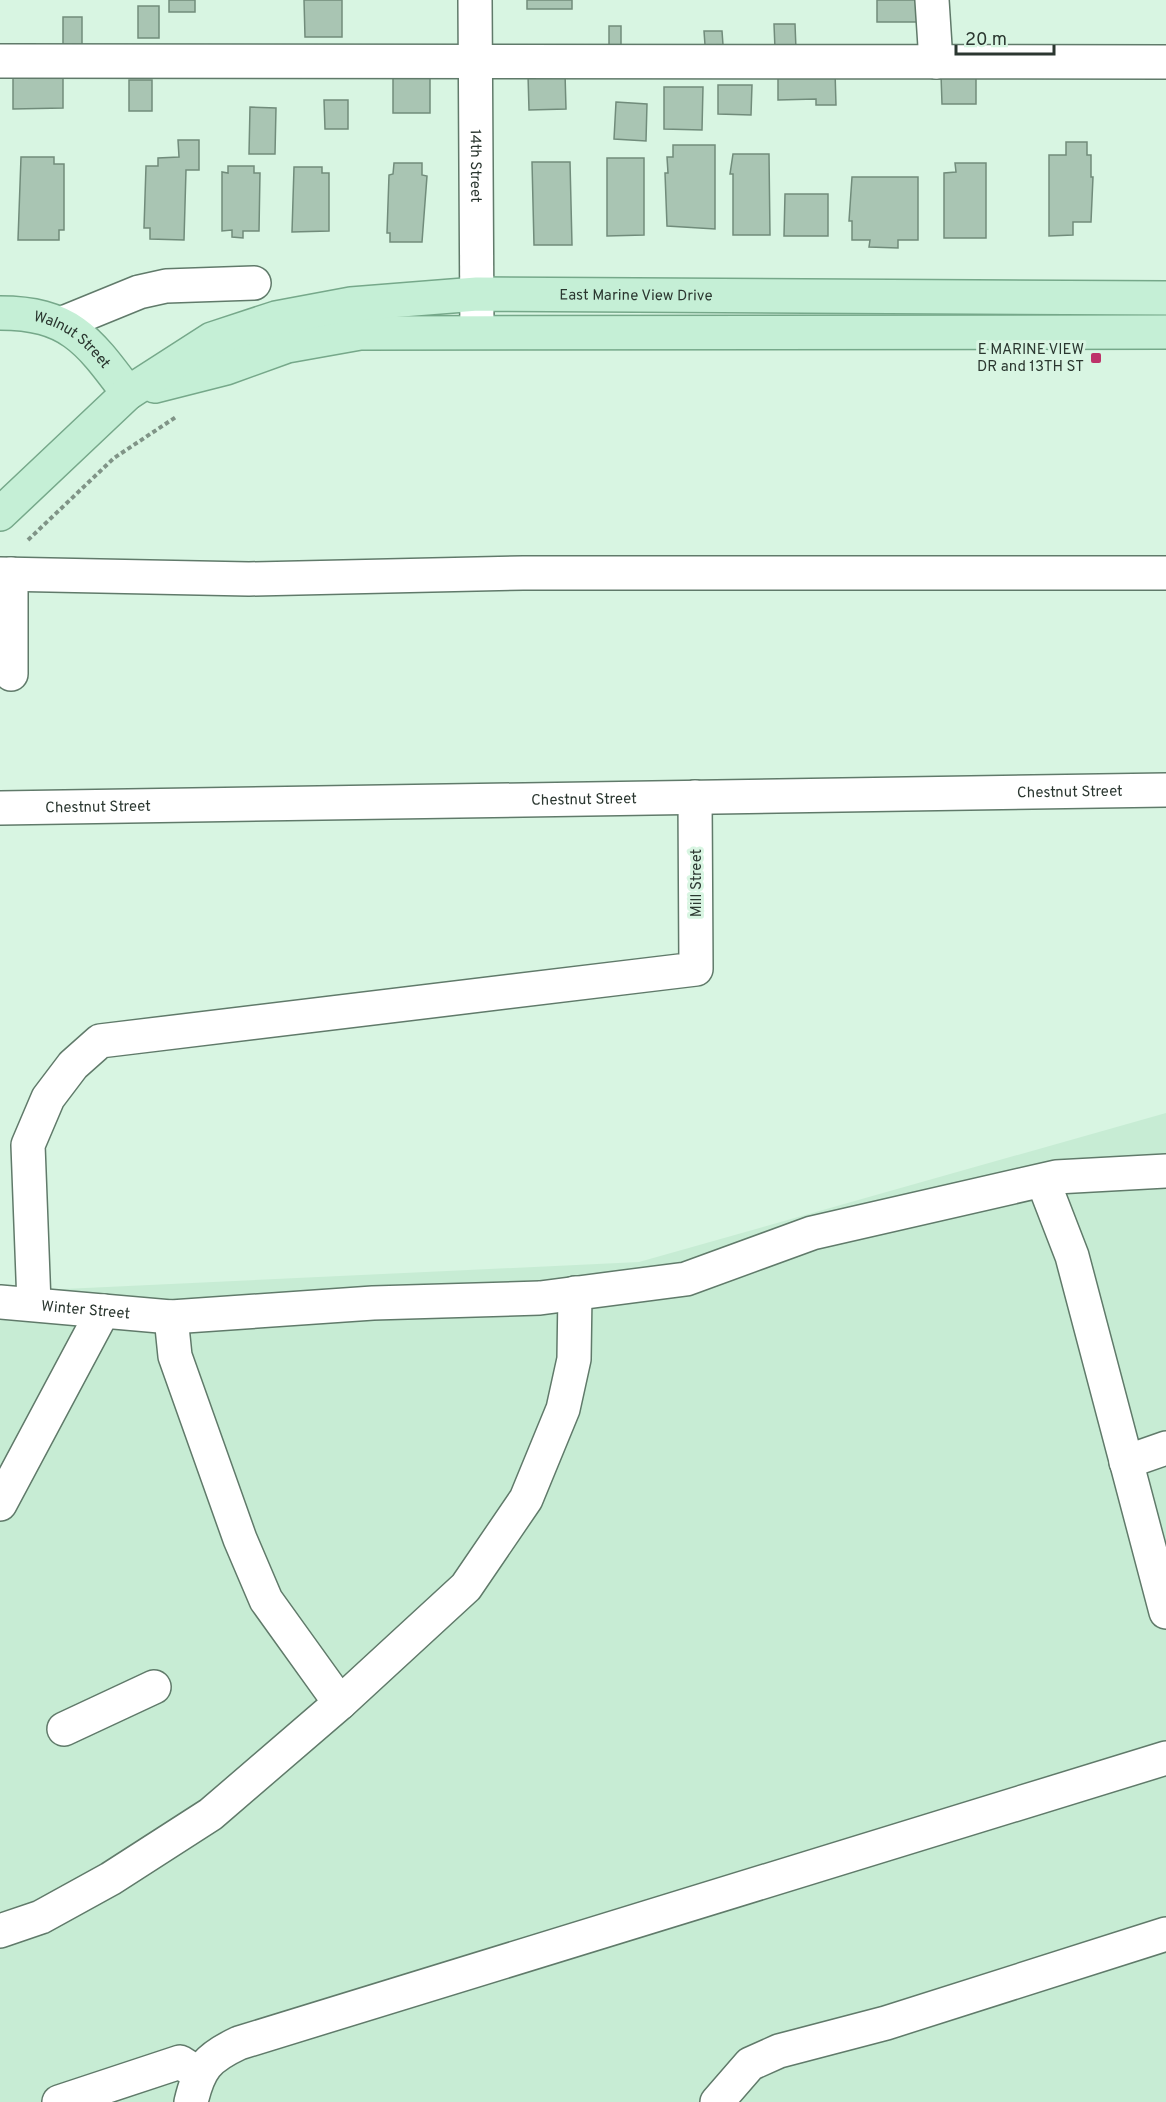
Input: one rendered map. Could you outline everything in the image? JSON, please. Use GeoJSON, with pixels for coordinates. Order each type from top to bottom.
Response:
{"type":"FeatureCollection","features":[{"type":"Feature","properties":{"kind":"main road","name":"East Marine View Drive"},"geometry":{"type":"LineString","coordinates":[[0,514],[128,393],[212,339],[276,318],[351,304],[477,294],[1166,298]]}},
{"type":"Feature","properties":{"kind":"main road","name":"Walnut Street"},"geometry":{"type":"LineString","coordinates":[[0,314],[16,313],[63,323],[96,350],[128,393]]}},
{"type":"Feature","properties":{"kind":"main road","name":"East Marine View Drive"},"geometry":{"type":"LineString","coordinates":[[128,393],[226,368],[287,346],[360,333],[1166,332]]}},
{"type":"Feature","properties":{"kind":"street","name":"14th Street"},"geometry":{"type":"LineString","coordinates":[[475,0],[477,332]]}},
{"type":"Feature","properties":{"kind":"street"},"geometry":{"type":"LineString","coordinates":[[932,0],[936,62]]}},
{"type":"Feature","properties":{"kind":"street"},"geometry":{"type":"LineString","coordinates":[[0,61],[1166,62]]}},
{"type":"Feature","properties":{"kind":"street"},"geometry":{"type":"LineString","coordinates":[[63,323],[139,292],[166,286],[254,284]]}},
{"type":"Feature","properties":{"kind":"street"},"geometry":{"type":"LineString","coordinates":[[11,674],[5,574],[249,579],[524,573],[1166,573]]}},
{"type":"Feature","properties":{"kind":"street","name":"Chestnut Street"},"geometry":{"type":"LineString","coordinates":[[0,808],[1166,790]]}},
{"type":"Feature","properties":{"kind":"street","name":"Mill Street"},"geometry":{"type":"LineString","coordinates":[[34,1304],[28,1145],[36,1120],[48,1098],[79,1058],[100,1041],[696,969],[695,797]]}},
{"type":"Feature","properties":{"kind":"street","name":"Winter Street"},"geometry":{"type":"LineString","coordinates":[[0,1302],[171,1317],[373,1303],[540,1298],[686,1279],[812,1233],[1056,1178],[1166,1171]]}},
{"type":"Feature","properties":{"kind":"street"},"geometry":{"type":"LineString","coordinates":[[1042,1181],[1072,1256],[1166,1612]]}},
{"type":"Feature","properties":{"kind":"street"},"geometry":{"type":"LineString","coordinates":[[0,1931],[41,1917],[110,1880],[211,1814],[340,1703],[466,1587],[526,1499],[563,1409],[574,1359],[575,1293]]}},
{"type":"Feature","properties":{"kind":"street"},"geometry":{"type":"LineString","coordinates":[[0,1504],[103,1311]]}},
{"type":"Feature","properties":{"kind":"street"},"geometry":{"type":"LineString","coordinates":[[171,1317],[175,1356],[240,1539],[266,1600],[340,1703]]}},
{"type":"Feature","properties":{"kind":"street"},"geometry":{"type":"LineString","coordinates":[[1126,1462],[1166,1448]]}},
{"type":"Feature","properties":{"kind":"street"},"geometry":{"type":"LineString","coordinates":[[64,1729],[154,1687]]}},
{"type":"Feature","properties":{"kind":"street"},"geometry":{"type":"LineString","coordinates":[[195,2088],[213,2055],[239,2043],[1166,1758]]}},
{"type":"Feature","properties":{"kind":"street"},"geometry":{"type":"LineString","coordinates":[[717,2102],[750,2064],[779,2051],[886,2023],[1166,1934]]}},
{"type":"Feature","properties":{"kind":"street"},"geometry":{"type":"LineString","coordinates":[[59,2102],[180,2062],[195,2088]]}},
{"type":"Feature","properties":{"kind":"path"},"geometry":{"type":"LineString","coordinates":[[24,543],[114,458],[184,412]]}},
{"type":"Feature","properties":{"kind":"shaded area"},"geometry":{"type":"Polygon","coordinates":[[[1166,1113],[1166,2102],[0,2102],[0,1292],[639,1262],[1166,1113]]]}},
{"type":"Feature","properties":{"kind":"building"},"geometry":{"type":"Polygon","coordinates":[[[169,0],[195,0],[195,12],[169,12],[169,0]]]}},
{"type":"Feature","properties":{"kind":"building"},"geometry":{"type":"Polygon","coordinates":[[[304,0],[342,0],[342,37],[305,37],[304,0]]]}},
{"type":"Feature","properties":{"kind":"building"},"geometry":{"type":"Polygon","coordinates":[[[527,0],[572,0],[572,9],[527,9],[527,0]]]}},
{"type":"Feature","properties":{"kind":"building"},"geometry":{"type":"Polygon","coordinates":[[[877,0],[920,0],[920,22],[877,22],[877,0]]]}},
{"type":"Feature","properties":{"kind":"building"},"geometry":{"type":"Polygon","coordinates":[[[138,6],[159,6],[159,38],[138,38],[138,6]]]}},
{"type":"Feature","properties":{"kind":"building"},"geometry":{"type":"Polygon","coordinates":[[[63,17],[82,17],[82,48],[63,48],[63,17]]]}},
{"type":"Feature","properties":{"kind":"building"},"geometry":{"type":"Polygon","coordinates":[[[774,24],[795,24],[796,49],[775,49],[774,24]]]}},
{"type":"Feature","properties":{"kind":"building"},"geometry":{"type":"Polygon","coordinates":[[[609,26],[621,26],[621,46],[609,46],[609,26]]]}},
{"type":"Feature","properties":{"kind":"building"},"geometry":{"type":"Polygon","coordinates":[[[704,31],[722,31],[723,45],[705,45],[704,31]]]}},
{"type":"Feature","properties":{"kind":"building"},"geometry":{"type":"Polygon","coordinates":[[[835,71],[836,105],[816,105],[816,99],[778,100],[778,72],[835,71]]]}},
{"type":"Feature","properties":{"kind":"building"},"geometry":{"type":"Polygon","coordinates":[[[565,73],[566,109],[529,110],[528,75],[565,73]]]}},
{"type":"Feature","properties":{"kind":"building"},"geometry":{"type":"Polygon","coordinates":[[[13,75],[63,75],[63,108],[13,109],[13,75]]]}},
{"type":"Feature","properties":{"kind":"building"},"geometry":{"type":"Polygon","coordinates":[[[393,75],[430,75],[430,113],[393,113],[393,75]]]}},
{"type":"Feature","properties":{"kind":"building"},"geometry":{"type":"Polygon","coordinates":[[[941,75],[976,75],[976,104],[942,104],[941,75]]]}},
{"type":"Feature","properties":{"kind":"building"},"geometry":{"type":"Polygon","coordinates":[[[129,80],[152,80],[152,111],[129,111],[129,80]]]}},
{"type":"Feature","properties":{"kind":"building"},"geometry":{"type":"Polygon","coordinates":[[[718,85],[752,85],[751,115],[718,114],[718,85]]]}},
{"type":"Feature","properties":{"kind":"building"},"geometry":{"type":"Polygon","coordinates":[[[664,87],[703,87],[702,130],[664,129],[664,87]]]}},
{"type":"Feature","properties":{"kind":"building"},"geometry":{"type":"Polygon","coordinates":[[[324,100],[348,100],[348,129],[325,129],[324,100]]]}},
{"type":"Feature","properties":{"kind":"building"},"geometry":{"type":"Polygon","coordinates":[[[616,102],[647,104],[646,141],[614,139],[616,102]]]}},
{"type":"Feature","properties":{"kind":"building"},"geometry":{"type":"Polygon","coordinates":[[[250,107],[276,108],[275,154],[249,154],[250,107]]]}},
{"type":"Feature","properties":{"kind":"building"},"geometry":{"type":"Polygon","coordinates":[[[178,140],[199,140],[199,170],[186,170],[184,240],[150,239],[150,228],[144,228],[146,166],[158,166],[158,158],[179,157],[178,140]]]}},
{"type":"Feature","properties":{"kind":"building"},"geometry":{"type":"Polygon","coordinates":[[[1066,142],[1087,142],[1087,155],[1091,155],[1091,177],[1093,177],[1091,222],[1073,222],[1073,235],[1049,236],[1049,155],[1066,155],[1066,142]]]}},
{"type":"Feature","properties":{"kind":"building"},"geometry":{"type":"Polygon","coordinates":[[[673,145],[715,145],[715,229],[667,226],[665,173],[668,173],[667,157],[673,157],[673,145]]]}},
{"type":"Feature","properties":{"kind":"building"},"geometry":{"type":"Polygon","coordinates":[[[733,154],[769,154],[770,235],[733,235],[733,174],[730,174],[733,154]]]}},
{"type":"Feature","properties":{"kind":"building"},"geometry":{"type":"Polygon","coordinates":[[[21,157],[54,157],[54,164],[64,164],[64,230],[59,230],[59,240],[18,240],[21,157]]]}},
{"type":"Feature","properties":{"kind":"building"},"geometry":{"type":"Polygon","coordinates":[[[607,158],[644,158],[644,235],[607,236],[607,158]]]}},
{"type":"Feature","properties":{"kind":"building"},"geometry":{"type":"Polygon","coordinates":[[[532,162],[570,162],[572,245],[534,245],[532,162]]]}},
{"type":"Feature","properties":{"kind":"building"},"geometry":{"type":"Polygon","coordinates":[[[394,163],[422,163],[422,175],[427,176],[422,242],[390,242],[390,233],[387,233],[389,175],[393,174],[394,163]]]}},
{"type":"Feature","properties":{"kind":"building"},"geometry":{"type":"Polygon","coordinates":[[[955,163],[986,163],[986,238],[944,238],[944,173],[956,172],[955,163]]]}},
{"type":"Feature","properties":{"kind":"building"},"geometry":{"type":"Polygon","coordinates":[[[228,166],[254,166],[254,173],[260,173],[259,231],[243,231],[243,238],[232,237],[232,230],[222,231],[222,172],[228,173],[228,166]]]}},
{"type":"Feature","properties":{"kind":"building"},"geometry":{"type":"Polygon","coordinates":[[[294,167],[322,167],[322,173],[329,173],[329,231],[292,232],[294,167]]]}},
{"type":"Feature","properties":{"kind":"building"},"geometry":{"type":"Polygon","coordinates":[[[852,177],[918,177],[918,240],[898,240],[898,248],[869,247],[870,240],[852,240],[852,221],[849,221],[852,177]]]}},
{"type":"Feature","properties":{"kind":"building"},"geometry":{"type":"Polygon","coordinates":[[[785,194],[828,194],[828,236],[784,236],[785,194]]]}},
{"type":"Feature","properties":{"kind":"place","name":"E MARINE VIEW DR and 13TH ST"},"geometry":{"type":"Point","coordinates":[1096,358]}}]}
